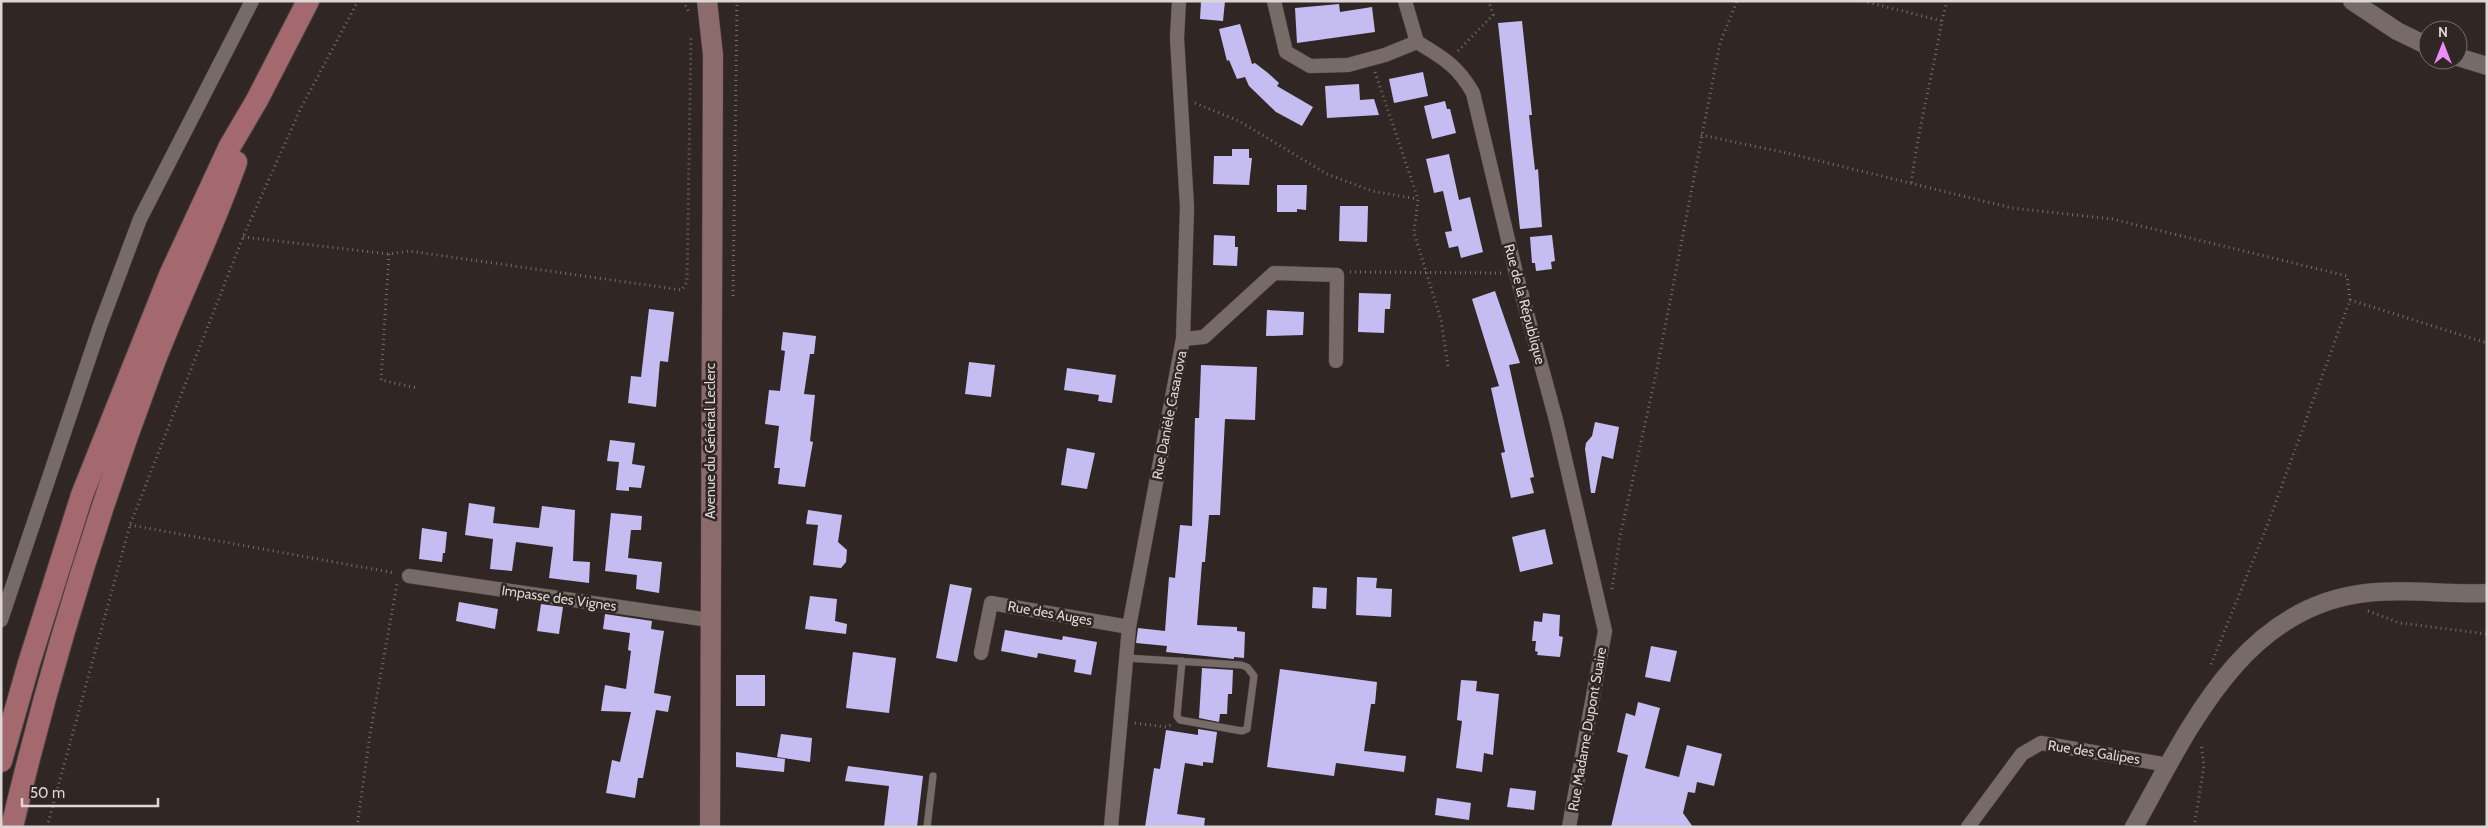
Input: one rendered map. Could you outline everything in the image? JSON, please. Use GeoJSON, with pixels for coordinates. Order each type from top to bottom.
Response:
{"type":"FeatureCollection","features":[{"type":"Feature","properties":{"kind":"main road"},"geometry":{"type":"LineString","coordinates":[[1,761],[29,663],[82,495],[170,275],[230,146],[258,100],[308,1]]}},
{"type":"Feature","properties":{"kind":"main road","name":"Avenue du Général Leclerc"},"geometry":{"type":"LineString","coordinates":[[707,1],[713,55],[709,620],[710,827]]}},
{"type":"Feature","properties":{"kind":"main road"},"geometry":{"type":"LineString","coordinates":[[12,827],[44,695],[86,554],[155,361],[224,195],[258,100]]}},
{"type":"Feature","properties":{"kind":"street"},"geometry":{"type":"LineString","coordinates":[[1,620],[100,326],[140,219],[252,1]]}},
{"type":"Feature","properties":{"kind":"street","name":"Rue Danièle Casanova"},"geometry":{"type":"LineString","coordinates":[[1111,827],[1129,627],[1183,339],[1187,206],[1177,38],[1179,1]]}},
{"type":"Feature","properties":{"kind":"street"},"geometry":{"type":"LineString","coordinates":[[1274,1],[1286,52],[1310,66],[1348,66],[1417,42],[1405,1]]}},
{"type":"Feature","properties":{"kind":"street"},"geometry":{"type":"LineString","coordinates":[[2352,1],[2397,31],[2418,41]]}},
{"type":"Feature","properties":{"kind":"street","name":"Rue de la République"},"geometry":{"type":"LineString","coordinates":[[1417,42],[1448,61],[1462,74],[1473,93],[1516,273],[1556,420],[1605,631]]}},
{"type":"Feature","properties":{"kind":"street"},"geometry":{"type":"LineString","coordinates":[[2468,60],[2487,66]]}},
{"type":"Feature","properties":{"kind":"street"},"geometry":{"type":"LineString","coordinates":[[1183,339],[1204,337],[1274,273],[1337,274],[1336,361]]}},
{"type":"Feature","properties":{"kind":"street","name":"Impasse des Vignes"},"geometry":{"type":"LineString","coordinates":[[408,576],[709,620]]}},
{"type":"Feature","properties":{"kind":"street"},"geometry":{"type":"LineString","coordinates":[[2134,827],[2188,730],[2223,678],[2244,653],[2270,631],[2303,611],[2334,600],[2364,593],[2396,591],[2487,593]]}},
{"type":"Feature","properties":{"kind":"street","name":"Rue des Auges"},"geometry":{"type":"LineString","coordinates":[[981,653],[991,603],[1129,627]]}},
{"type":"Feature","properties":{"kind":"street","name":"Rue Madame Dupont Suaire"},"geometry":{"type":"LineString","coordinates":[[1569,827],[1605,631]]}},
{"type":"Feature","properties":{"kind":"street","name":"Rue des Galipes"},"geometry":{"type":"LineString","coordinates":[[1968,827],[2019,758],[2040,744],[2168,765]]}},
{"type":"Feature","properties":{"kind":"lane"},"geometry":{"type":"LineString","coordinates":[[1126,658],[1182,661],[1241,665],[1251,670],[1254,676],[1247,729],[1242,731],[1180,720],[1177,716],[1182,661]]}},
{"type":"Feature","properties":{"kind":"lane"},"geometry":{"type":"LineString","coordinates":[[928,827],[933,776]]}},
{"type":"Feature","properties":{"kind":"path"},"geometry":{"type":"LineString","coordinates":[[47,827],[130,525],[243,237],[300,110],[358,1]]}},
{"type":"Feature","properties":{"kind":"path"},"geometry":{"type":"LineString","coordinates":[[682,1],[691,15]]}},
{"type":"Feature","properties":{"kind":"path"},"geometry":{"type":"LineString","coordinates":[[733,296],[737,1]]}},
{"type":"Feature","properties":{"kind":"path"},"geometry":{"type":"LineString","coordinates":[[1448,61],[1493,15],[1489,1]]}},
{"type":"Feature","properties":{"kind":"path"},"geometry":{"type":"LineString","coordinates":[[1611,593],[1620,537],[1656,374],[1720,43],[1738,1]]}},
{"type":"Feature","properties":{"kind":"path"},"geometry":{"type":"LineString","coordinates":[[1863,1],[1942,21]]}},
{"type":"Feature","properties":{"kind":"path"},"geometry":{"type":"LineString","coordinates":[[1911,185],[1917,143],[1931,84],[1947,1]]}},
{"type":"Feature","properties":{"kind":"path"},"geometry":{"type":"LineString","coordinates":[[243,237],[389,254],[409,251],[682,290],[687,282],[690,35]]}},
{"type":"Feature","properties":{"kind":"path"},"geometry":{"type":"LineString","coordinates":[[1371,59],[1418,199],[1414,233],[1441,320],[1448,366]]}},
{"type":"Feature","properties":{"kind":"path"},"geometry":{"type":"LineString","coordinates":[[1180,97],[1238,121],[1328,174],[1372,190],[1418,199]]}},
{"type":"Feature","properties":{"kind":"path"},"geometry":{"type":"LineString","coordinates":[[1701,135],[1787,153],[1911,185],[2012,208],[2112,219],[2347,276],[2350,300],[2277,499],[2216,649],[2208,674]]}},
{"type":"Feature","properties":{"kind":"path"},"geometry":{"type":"LineString","coordinates":[[389,254],[381,380],[417,388]]}},
{"type":"Feature","properties":{"kind":"path"},"geometry":{"type":"LineString","coordinates":[[1337,274],[1346,272],[1516,273]]}},
{"type":"Feature","properties":{"kind":"path"},"geometry":{"type":"LineString","coordinates":[[2350,300],[2487,343]]}},
{"type":"Feature","properties":{"kind":"path"},"geometry":{"type":"LineString","coordinates":[[130,525],[398,574],[370,734],[357,827]]}},
{"type":"Feature","properties":{"kind":"path"},"geometry":{"type":"LineString","coordinates":[[2334,600],[2400,623],[2487,634]]}},
{"type":"Feature","properties":{"kind":"path"},"geometry":{"type":"LineString","coordinates":[[1120,721],[1166,728]]}},
{"type":"Feature","properties":{"kind":"path"},"geometry":{"type":"LineString","coordinates":[[2188,730],[2201,742],[2204,752],[2204,766],[2194,827]]}},
{"type":"Feature","properties":{"kind":"building"},"geometry":{"type":"Polygon","coordinates":[[[1201,1],[1225,1],[1223,21],[1200,19],[1201,1]]]}},
{"type":"Feature","properties":{"kind":"building"},"geometry":{"type":"Polygon","coordinates":[[[1339,4],[1340,12],[1372,7],[1375,32],[1297,43],[1295,8],[1339,4]]]}},
{"type":"Feature","properties":{"kind":"building"},"geometry":{"type":"Polygon","coordinates":[[[1522,21],[1532,115],[1529,115],[1535,170],[1538,169],[1542,227],[1520,229],[1498,23],[1522,21]]]}},
{"type":"Feature","properties":{"kind":"building"},"geometry":{"type":"Polygon","coordinates":[[[1240,24],[1252,64],[1255,63],[1268,73],[1279,83],[1277,86],[1313,107],[1302,126],[1276,112],[1249,86],[1245,77],[1237,79],[1229,60],[1227,61],[1219,29],[1240,24]]]}},
{"type":"Feature","properties":{"kind":"building"},"geometry":{"type":"Polygon","coordinates":[[[1423,72],[1428,96],[1394,103],[1389,79],[1423,72]]]}},
{"type":"Feature","properties":{"kind":"building"},"geometry":{"type":"Polygon","coordinates":[[[1359,84],[1360,100],[1374,99],[1379,115],[1327,118],[1325,86],[1359,84]]]}},
{"type":"Feature","properties":{"kind":"building"},"geometry":{"type":"Polygon","coordinates":[[[1445,101],[1447,109],[1450,109],[1456,133],[1432,139],[1424,106],[1445,101]]]}},
{"type":"Feature","properties":{"kind":"building"},"geometry":{"type":"Polygon","coordinates":[[[1232,149],[1249,149],[1249,158],[1252,158],[1249,185],[1213,184],[1214,156],[1232,156],[1232,149]]]}},
{"type":"Feature","properties":{"kind":"building"},"geometry":{"type":"Polygon","coordinates":[[[1449,154],[1459,200],[1470,197],[1483,252],[1461,258],[1458,246],[1449,248],[1445,232],[1452,231],[1443,191],[1434,193],[1426,159],[1449,154]]]}},
{"type":"Feature","properties":{"kind":"building"},"geometry":{"type":"Polygon","coordinates":[[[1277,185],[1307,185],[1306,210],[1297,209],[1297,212],[1277,212],[1277,185]]]}},
{"type":"Feature","properties":{"kind":"building"},"geometry":{"type":"Polygon","coordinates":[[[1340,206],[1368,206],[1367,242],[1339,241],[1340,206]]]}},
{"type":"Feature","properties":{"kind":"building"},"geometry":{"type":"Polygon","coordinates":[[[1214,235],[1235,236],[1235,247],[1238,247],[1237,266],[1213,265],[1214,235]]]}},
{"type":"Feature","properties":{"kind":"building"},"geometry":{"type":"Polygon","coordinates":[[[1552,235],[1555,261],[1551,262],[1552,269],[1536,271],[1535,263],[1532,263],[1530,237],[1552,235]]]}},
{"type":"Feature","properties":{"kind":"building"},"geometry":{"type":"Polygon","coordinates":[[[1495,291],[1520,363],[1509,365],[1534,477],[1530,478],[1534,493],[1511,498],[1501,453],[1505,452],[1491,388],[1499,386],[1472,299],[1495,291]]]}},
{"type":"Feature","properties":{"kind":"building"},"geometry":{"type":"Polygon","coordinates":[[[1359,293],[1391,294],[1390,309],[1385,309],[1384,333],[1358,332],[1359,293]]]}},
{"type":"Feature","properties":{"kind":"building"},"geometry":{"type":"Polygon","coordinates":[[[649,309],[674,312],[668,362],[660,361],[656,407],[628,403],[631,376],[641,377],[649,309]]]}},
{"type":"Feature","properties":{"kind":"building"},"geometry":{"type":"Polygon","coordinates":[[[1267,310],[1304,312],[1303,335],[1266,336],[1267,310]]]}},
{"type":"Feature","properties":{"kind":"building"},"geometry":{"type":"Polygon","coordinates":[[[783,332],[816,336],[814,354],[810,354],[804,394],[815,395],[810,441],[813,442],[805,487],[778,484],[780,468],[774,468],[779,426],[765,424],[769,390],[780,391],[785,351],[781,350],[783,332]]]}},
{"type":"Feature","properties":{"kind":"building"},"geometry":{"type":"Polygon","coordinates":[[[969,362],[995,365],[991,397],[965,394],[969,362]]]}},
{"type":"Feature","properties":{"kind":"building"},"geometry":{"type":"Polygon","coordinates":[[[1201,365],[1257,367],[1255,420],[1225,419],[1220,515],[1209,515],[1205,562],[1202,562],[1197,625],[1237,627],[1237,631],[1245,632],[1244,658],[1234,657],[1234,659],[1166,652],[1167,646],[1136,643],[1138,628],[1165,631],[1169,577],[1175,578],[1180,525],[1192,526],[1195,418],[1199,418],[1201,365]]]}},
{"type":"Feature","properties":{"kind":"building"},"geometry":{"type":"Polygon","coordinates":[[[1067,368],[1116,375],[1112,403],[1098,401],[1099,395],[1064,390],[1067,368]]]}},
{"type":"Feature","properties":{"kind":"building"},"geometry":{"type":"Polygon","coordinates":[[[1595,422],[1619,427],[1613,459],[1602,456],[1595,493],[1591,493],[1585,449],[1586,443],[1592,436],[1595,422]]]}},
{"type":"Feature","properties":{"kind":"building"},"geometry":{"type":"Polygon","coordinates":[[[610,440],[635,443],[632,464],[645,466],[641,488],[629,487],[629,491],[616,490],[619,462],[607,461],[610,440]]]}},
{"type":"Feature","properties":{"kind":"building"},"geometry":{"type":"Polygon","coordinates":[[[1067,448],[1095,453],[1087,489],[1061,485],[1067,448]]]}},
{"type":"Feature","properties":{"kind":"building"},"geometry":{"type":"Polygon","coordinates":[[[469,503],[495,507],[493,523],[539,528],[542,506],[575,510],[573,561],[590,562],[589,583],[549,578],[553,547],[516,542],[512,571],[490,569],[493,539],[465,535],[469,503]]]}},
{"type":"Feature","properties":{"kind":"building"},"geometry":{"type":"Polygon","coordinates":[[[808,510],[842,515],[838,542],[847,550],[846,562],[841,568],[813,565],[818,525],[806,524],[808,510]]]}},
{"type":"Feature","properties":{"kind":"building"},"geometry":{"type":"Polygon","coordinates":[[[611,513],[642,516],[641,530],[631,530],[628,558],[662,562],[659,593],[636,589],[637,575],[605,571],[611,513]]]}},
{"type":"Feature","properties":{"kind":"building"},"geometry":{"type":"Polygon","coordinates":[[[422,528],[447,532],[442,562],[419,559],[422,528]]]}},
{"type":"Feature","properties":{"kind":"building"},"geometry":{"type":"Polygon","coordinates":[[[1545,529],[1553,564],[1520,572],[1512,537],[1545,529]]]}},
{"type":"Feature","properties":{"kind":"building"},"geometry":{"type":"Polygon","coordinates":[[[1357,577],[1377,578],[1376,588],[1392,589],[1391,617],[1356,615],[1357,577]]]}},
{"type":"Feature","properties":{"kind":"building"},"geometry":{"type":"Polygon","coordinates":[[[950,584],[972,588],[957,662],[936,658],[950,584]]]}},
{"type":"Feature","properties":{"kind":"building"},"geometry":{"type":"Polygon","coordinates":[[[1313,587],[1327,588],[1326,609],[1312,608],[1313,587]]]}},
{"type":"Feature","properties":{"kind":"building"},"geometry":{"type":"Polygon","coordinates":[[[810,596],[837,599],[835,621],[847,624],[846,634],[805,629],[810,596]]]}},
{"type":"Feature","properties":{"kind":"building"},"geometry":{"type":"Polygon","coordinates":[[[459,602],[498,609],[495,629],[456,621],[459,602]]]}},
{"type":"Feature","properties":{"kind":"building"},"geometry":{"type":"Polygon","coordinates":[[[541,604],[563,607],[559,634],[537,631],[541,604]]]}},
{"type":"Feature","properties":{"kind":"building"},"geometry":{"type":"Polygon","coordinates":[[[1543,613],[1560,615],[1559,636],[1563,637],[1560,657],[1537,655],[1538,652],[1535,651],[1536,641],[1532,641],[1534,621],[1542,622],[1543,613]]]}},
{"type":"Feature","properties":{"kind":"building"},"geometry":{"type":"Polygon","coordinates":[[[605,614],[652,621],[651,629],[664,631],[654,693],[671,696],[668,712],[656,710],[643,778],[638,778],[635,798],[606,793],[612,760],[620,762],[631,712],[601,711],[605,685],[626,689],[631,651],[628,650],[630,633],[603,629],[605,614]]]}},
{"type":"Feature","properties":{"kind":"building"},"geometry":{"type":"Polygon","coordinates":[[[1005,630],[1062,640],[1063,636],[1097,642],[1091,675],[1074,672],[1076,660],[1038,653],[1037,658],[1001,651],[1005,630]]]}},
{"type":"Feature","properties":{"kind":"building"},"geometry":{"type":"Polygon","coordinates":[[[1651,646],[1677,651],[1670,682],[1645,677],[1651,646]]]}},
{"type":"Feature","properties":{"kind":"building"},"geometry":{"type":"Polygon","coordinates":[[[853,652],[896,658],[889,713],[846,708],[853,652]]]}},
{"type":"Feature","properties":{"kind":"building"},"geometry":{"type":"Polygon","coordinates":[[[1202,668],[1233,670],[1232,694],[1228,694],[1227,714],[1220,714],[1219,722],[1199,718],[1202,668]]]}},
{"type":"Feature","properties":{"kind":"building"},"geometry":{"type":"Polygon","coordinates":[[[1280,669],[1377,682],[1375,704],[1371,704],[1364,751],[1406,756],[1404,772],[1336,763],[1334,776],[1267,767],[1280,669]]]}},
{"type":"Feature","properties":{"kind":"building"},"geometry":{"type":"Polygon","coordinates":[[[736,675],[765,675],[765,706],[736,706],[736,675]]]}},
{"type":"Feature","properties":{"kind":"building"},"geometry":{"type":"Polygon","coordinates":[[[1461,680],[1477,681],[1476,691],[1499,694],[1493,755],[1484,753],[1482,772],[1456,768],[1462,721],[1457,720],[1461,680]]]}},
{"type":"Feature","properties":{"kind":"building"},"geometry":{"type":"Polygon","coordinates":[[[1638,702],[1660,708],[1645,768],[1679,777],[1687,745],[1722,754],[1714,786],[1697,782],[1695,793],[1688,792],[1683,813],[1693,827],[1611,827],[1628,755],[1617,752],[1626,713],[1635,716],[1638,702]]]}},
{"type":"Feature","properties":{"kind":"building"},"geometry":{"type":"Polygon","coordinates":[[[1198,729],[1217,732],[1213,763],[1203,762],[1203,766],[1185,763],[1177,814],[1205,818],[1204,827],[1145,827],[1154,768],[1160,769],[1166,730],[1198,735],[1198,729]]]}},
{"type":"Feature","properties":{"kind":"building"},"geometry":{"type":"Polygon","coordinates":[[[781,734],[812,738],[810,762],[777,757],[781,734]]]}},
{"type":"Feature","properties":{"kind":"building"},"geometry":{"type":"Polygon","coordinates":[[[736,752],[785,759],[784,772],[736,767],[736,752]]]}},
{"type":"Feature","properties":{"kind":"building"},"geometry":{"type":"Polygon","coordinates":[[[848,766],[923,776],[917,827],[884,827],[889,786],[845,781],[848,766]]]}},
{"type":"Feature","properties":{"kind":"building"},"geometry":{"type":"Polygon","coordinates":[[[1510,788],[1536,791],[1534,810],[1507,807],[1510,788]]]}},
{"type":"Feature","properties":{"kind":"building"},"geometry":{"type":"Polygon","coordinates":[[[1437,798],[1471,803],[1469,820],[1435,815],[1437,798]]]}}]}
